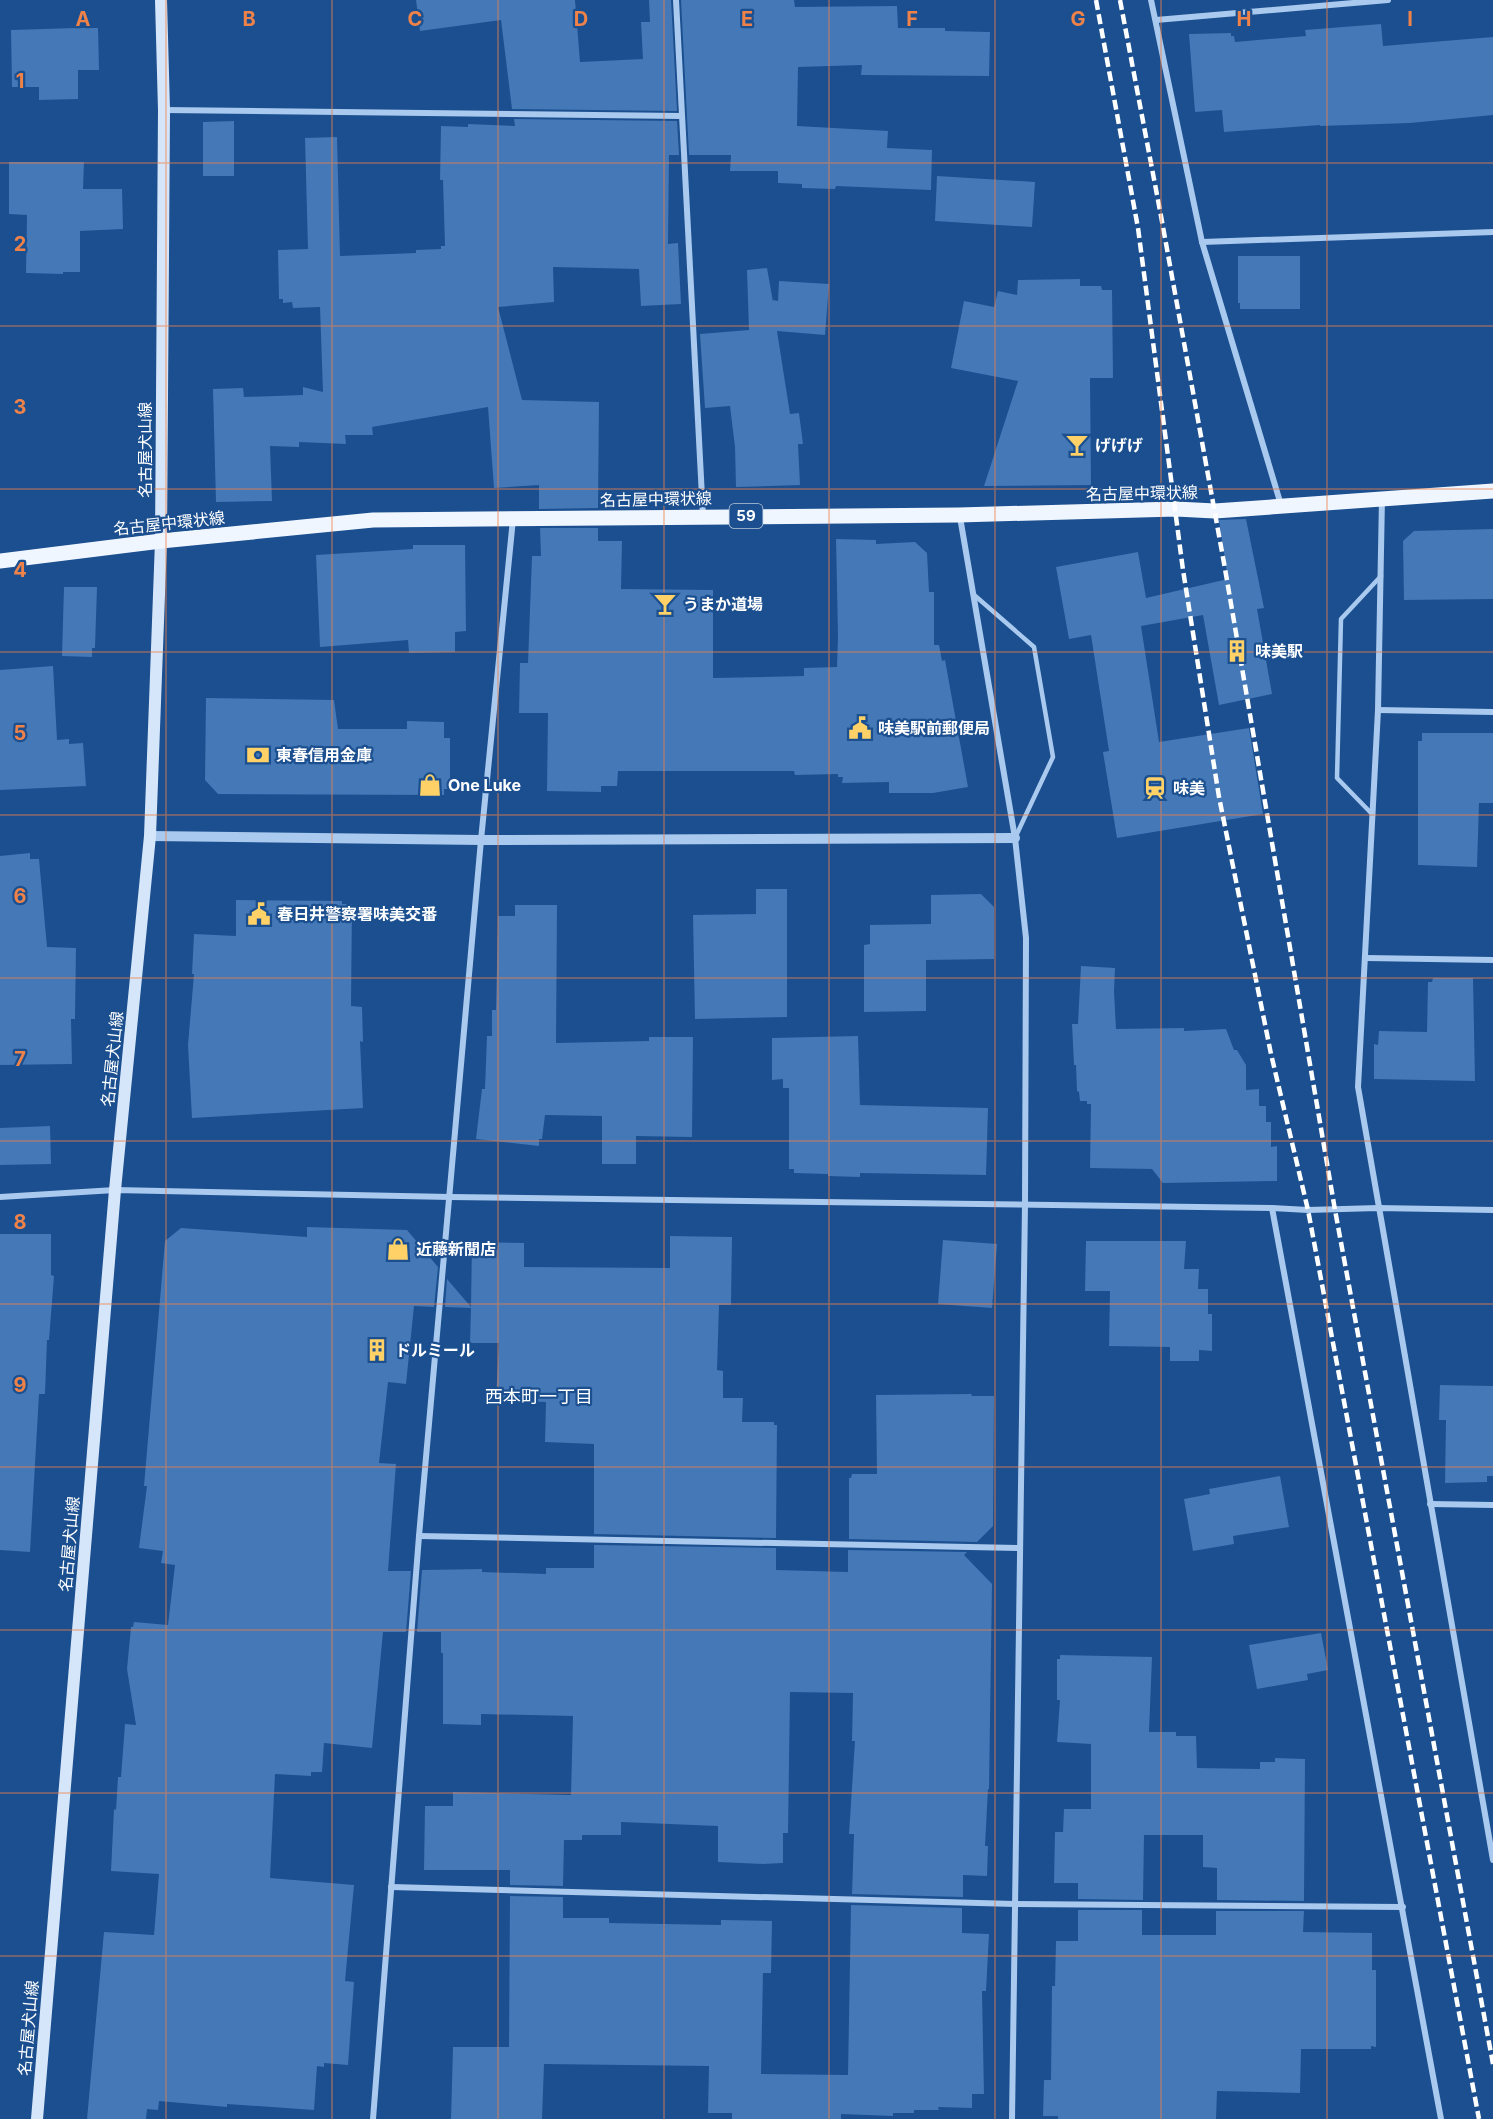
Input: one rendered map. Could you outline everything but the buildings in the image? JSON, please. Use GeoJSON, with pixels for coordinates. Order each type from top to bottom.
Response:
{"type":"FeatureCollection","features":[{"type":"Feature","properties":{"kind":"main road","name":"名古屋犬山線"},"geometry":{"type":"LineString","coordinates":[[37,2119],[116,1190],[150,836],[161,541],[164,110],[161,0]]}},
{"type":"Feature","properties":{"kind":"main road","name":"名古屋中環状線"},"geometry":{"type":"LineString","coordinates":[[0,561],[161,541],[373,520],[959,515],[1176,509],[1215,511],[1493,491]]}},
{"type":"Feature","properties":{"kind":"street"},"geometry":{"type":"LineString","coordinates":[[676,0],[703,516]]}},
{"type":"Feature","properties":{"kind":"street"},"geometry":{"type":"LineString","coordinates":[[1151,0],[1202,242],[1281,506]]}},
{"type":"Feature","properties":{"kind":"street"},"geometry":{"type":"LineString","coordinates":[[1155,20],[1388,0]]}},
{"type":"Feature","properties":{"kind":"street"},"geometry":{"type":"LineString","coordinates":[[164,110],[682,116]]}},
{"type":"Feature","properties":{"kind":"street"},"geometry":{"type":"LineString","coordinates":[[1202,242],[1493,232]]}},
{"type":"Feature","properties":{"kind":"street"},"geometry":{"type":"LineString","coordinates":[[1382,498],[1378,710],[1358,1087],[1430,1504],[1490,1827],[1493,1860]]}},
{"type":"Feature","properties":{"kind":"street"},"geometry":{"type":"LineString","coordinates":[[959,515],[1015,838],[1026,938],[1012,2119]]}},
{"type":"Feature","properties":{"kind":"street"},"geometry":{"type":"LineString","coordinates":[[373,2119],[419,1536],[481,840],[513,518]]}},
{"type":"Feature","properties":{"kind":"street"},"geometry":{"type":"LineString","coordinates":[[1378,710],[1493,712]]}},
{"type":"Feature","properties":{"kind":"street"},"geometry":{"type":"LineString","coordinates":[[150,836],[481,840],[1015,838]]}},
{"type":"Feature","properties":{"kind":"street"},"geometry":{"type":"LineString","coordinates":[[1366,958],[1493,960]]}},
{"type":"Feature","properties":{"kind":"street"},"geometry":{"type":"LineString","coordinates":[[0,1197],[116,1190],[1308,1210],[1378,1208],[1493,1210]]}},
{"type":"Feature","properties":{"kind":"street"},"geometry":{"type":"LineString","coordinates":[[1272,1208],[1442,2119]]}},
{"type":"Feature","properties":{"kind":"street"},"geometry":{"type":"LineString","coordinates":[[1430,1504],[1493,1505]]}},
{"type":"Feature","properties":{"kind":"street"},"geometry":{"type":"LineString","coordinates":[[419,1536],[1020,1548]]}},
{"type":"Feature","properties":{"kind":"street"},"geometry":{"type":"LineString","coordinates":[[392,1887],[1015,1904],[1402,1907]]}},
{"type":"Feature","properties":{"kind":"lane"},"geometry":{"type":"LineString","coordinates":[[1373,815],[1336,778],[1341,619],[1381,576]]}},
{"type":"Feature","properties":{"kind":"lane"},"geometry":{"type":"LineString","coordinates":[[973,593],[1034,647],[1053,756],[1015,838]]}},
{"type":"Feature","properties":{"kind":"railway"},"geometry":{"type":"LineString","coordinates":[[1096,0],[1138,228],[1183,570],[1219,797],[1271,1054],[1308,1210],[1479,2119]]}},
{"type":"Feature","properties":{"kind":"railway"},"geometry":{"type":"LineString","coordinates":[[1120,0],[1224,563],[1335,1210],[1493,2064]]}},
{"type":"Feature","properties":{"kind":"place","name":"げげげ"},"geometry":{"type":"Point","coordinates":[1077,445]}},
{"type":"Feature","properties":{"kind":"place","name":"うまか道場"},"geometry":{"type":"Point","coordinates":[665,604]}},
{"type":"Feature","properties":{"kind":"place","name":"味美駅"},"geometry":{"type":"Point","coordinates":[1237,651]}},
{"type":"Feature","properties":{"kind":"place","name":"味美駅前郵便局"},"geometry":{"type":"Point","coordinates":[860,728]}},
{"type":"Feature","properties":{"kind":"place","name":"東春信用金庫"},"geometry":{"type":"Point","coordinates":[258,755]}},
{"type":"Feature","properties":{"kind":"place","name":"One Luke"},"geometry":{"type":"Point","coordinates":[430,785]}},
{"type":"Feature","properties":{"kind":"place","name":"味美"},"geometry":{"type":"Point","coordinates":[1155,788]}},
{"type":"Feature","properties":{"kind":"place","name":"春日井警察署味美交番"},"geometry":{"type":"Point","coordinates":[259,914]}},
{"type":"Feature","properties":{"kind":"place","name":"近藤新聞店"},"geometry":{"type":"Point","coordinates":[398,1249]}},
{"type":"Feature","properties":{"kind":"place","name":"ドルミール"},"geometry":{"type":"Point","coordinates":[377,1350]}},
{"type":"Feature","properties":{"kind":"district","name":"西本町一丁目"},"geometry":{"type":"Point","coordinates":[539,1397]}}]}
